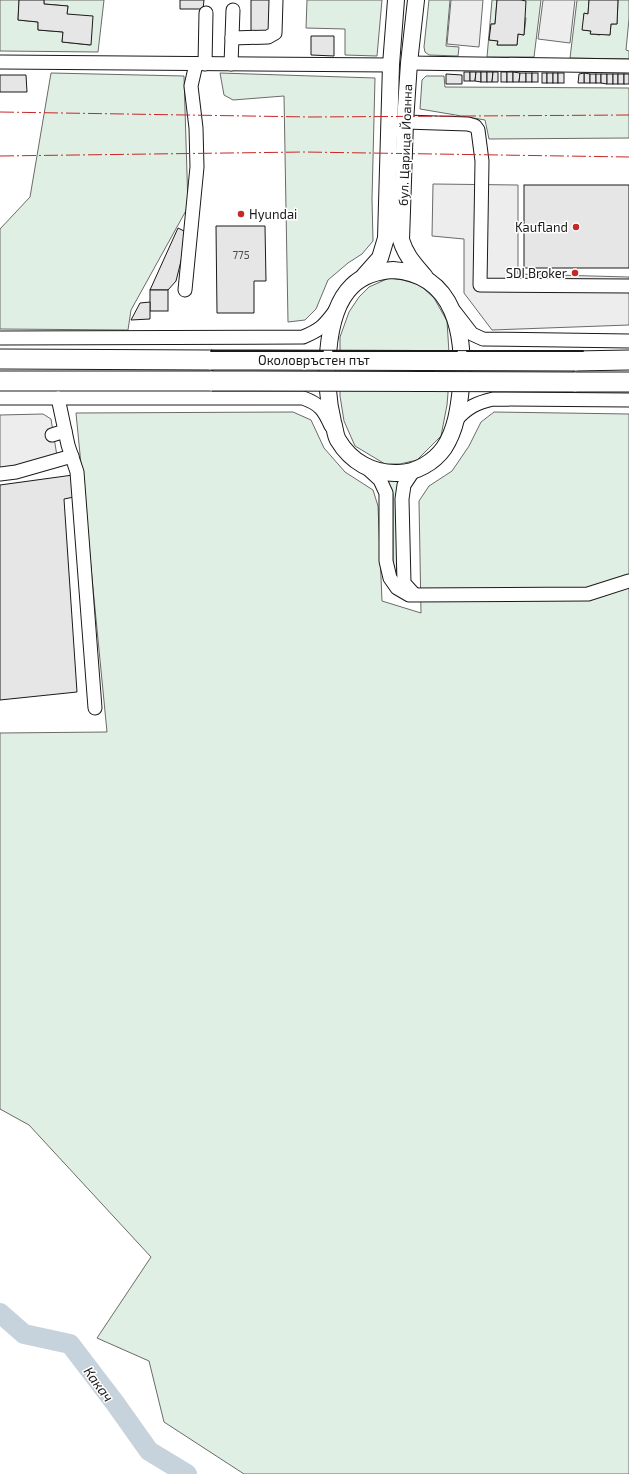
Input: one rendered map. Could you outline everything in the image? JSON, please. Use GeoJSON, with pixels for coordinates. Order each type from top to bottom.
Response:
{"type":"FeatureCollection","features":[{"type":"Feature","properties":{"kind":"highway","name":"Околовръстен път"},"geometry":{"type":"LineString","coordinates":[[0,359],[629,360]]}},
{"type":"Feature","properties":{"kind":"highway","name":"Околовръстен път"},"geometry":{"type":"LineString","coordinates":[[0,381],[629,382]]}},
{"type":"Feature","properties":{"kind":"main road","name":"бул. Царица Йоанна"},"geometry":{"type":"LineString","coordinates":[[337,438],[330,408],[327,381],[328,351],[337,308],[351,286],[364,276],[380,258],[386,238],[391,65],[396,0]]}},
{"type":"Feature","properties":{"kind":"main road","name":"бул. Царица Йоанна"},"geometry":{"type":"LineString","coordinates":[[416,0],[409,63],[405,122],[401,240],[410,260],[440,291],[450,304]]}},
{"type":"Feature","properties":{"kind":"main road"},"geometry":{"type":"LineString","coordinates":[[364,276],[379,271],[406,271],[417,274],[429,281]]}},
{"type":"Feature","properties":{"kind":"main road"},"geometry":{"type":"LineString","coordinates":[[337,438],[350,456],[365,467],[385,473],[400,473],[414,470],[425,465],[444,448],[451,436],[456,420],[462,366],[462,351],[459,330],[450,304]]}},
{"type":"Feature","properties":{"kind":"street"},"geometry":{"type":"LineString","coordinates":[[232,38],[268,37],[275,33],[276,0]]}},
{"type":"Feature","properties":{"kind":"street"},"geometry":{"type":"LineString","coordinates":[[231,64],[233,10]]}},
{"type":"Feature","properties":{"kind":"street"},"geometry":{"type":"LineString","coordinates":[[185,290],[197,167],[196,128],[191,86],[200,64],[206,13]]}},
{"type":"Feature","properties":{"kind":"street"},"geometry":{"type":"LineString","coordinates":[[0,62],[391,65]]}},
{"type":"Feature","properties":{"kind":"street"},"geometry":{"type":"LineString","coordinates":[[409,63],[629,66]]}},
{"type":"Feature","properties":{"kind":"street"},"geometry":{"type":"LineString","coordinates":[[405,122],[468,124],[475,126],[478,130],[482,161],[480,285],[629,286]]}},
{"type":"Feature","properties":{"kind":"street"},"geometry":{"type":"LineString","coordinates":[[450,304],[472,334],[483,339],[629,341]]}},
{"type":"Feature","properties":{"kind":"street","name":"Околовръстен път"},"geometry":{"type":"LineString","coordinates":[[0,338],[303,337],[318,331],[337,308]]}},
{"type":"Feature","properties":{"kind":"street"},"geometry":{"type":"LineString","coordinates":[[0,398],[303,398],[315,402],[326,414],[337,438]]}},
{"type":"Feature","properties":{"kind":"street"},"geometry":{"type":"LineString","coordinates":[[58,398],[59,433],[72,456],[77,472],[95,708]]}},
{"type":"Feature","properties":{"kind":"street"},"geometry":{"type":"LineString","coordinates":[[456,420],[466,409],[480,402],[493,399],[629,400]]}},
{"type":"Feature","properties":{"kind":"street"},"geometry":{"type":"LineString","coordinates":[[0,474],[16,472],[72,456]]}},
{"type":"Feature","properties":{"kind":"street"},"geometry":{"type":"LineString","coordinates":[[365,467],[380,480],[386,493],[386,561],[390,578],[397,588],[409,595],[588,594],[629,581]]}},
{"type":"Feature","properties":{"kind":"street"},"geometry":{"type":"LineString","coordinates":[[414,470],[404,485],[402,499],[404,583],[409,591],[415,596]]}},
{"type":"Feature","properties":{"kind":"green space"},"geometry":{"type":"Polygon","coordinates":[[[0,0],[19,0],[18,20],[38,22],[38,30],[63,32],[62,42],[90,45],[67,14],[68,6],[44,4],[44,0],[104,0],[98,52],[0,51],[0,0]]]}},
{"type":"Feature","properties":{"kind":"green space"},"geometry":{"type":"Polygon","coordinates":[[[307,0],[382,0],[377,56],[345,55],[345,29],[306,28],[307,0]]]}},
{"type":"Feature","properties":{"kind":"green space"},"geometry":{"type":"Polygon","coordinates":[[[429,0],[450,0],[446,46],[459,47],[458,56],[429,55],[425,52],[424,47],[429,0]]]}},
{"type":"Feature","properties":{"kind":"green space"},"geometry":{"type":"Polygon","coordinates":[[[492,0],[497,0],[495,24],[491,24],[489,40],[498,41],[497,45],[517,45],[518,34],[524,35],[526,18],[524,18],[521,0],[541,0],[534,57],[487,57],[492,0]]]}},
{"type":"Feature","properties":{"kind":"green space"},"geometry":{"type":"Polygon","coordinates":[[[577,0],[589,0],[588,14],[584,14],[583,30],[591,31],[591,34],[610,35],[611,24],[617,24],[618,0],[629,0],[626,50],[629,51],[629,59],[570,58],[577,0]]]}},
{"type":"Feature","properties":{"kind":"green space"},"geometry":{"type":"Polygon","coordinates":[[[51,73],[184,76],[188,207],[131,310],[128,330],[0,329],[0,229],[30,197],[51,73]]]}},
{"type":"Feature","properties":{"kind":"green space"},"geometry":{"type":"Polygon","coordinates":[[[220,73],[375,78],[372,199],[373,241],[362,254],[348,263],[328,280],[316,309],[305,320],[288,322],[284,96],[233,100],[224,95],[220,73]]]}},
{"type":"Feature","properties":{"kind":"green space"},"geometry":{"type":"Polygon","coordinates":[[[426,76],[444,76],[445,87],[629,88],[629,138],[489,139],[485,120],[420,109],[422,80],[426,76]]]}},
{"type":"Feature","properties":{"kind":"green space"},"geometry":{"type":"Polygon","coordinates":[[[389,278],[420,285],[434,298],[447,321],[450,369],[447,405],[441,436],[417,460],[400,464],[385,464],[355,446],[344,421],[340,396],[340,337],[349,312],[359,297],[369,287],[389,278]]]}},
{"type":"Feature","properties":{"kind":"green space"},"geometry":{"type":"Polygon","coordinates":[[[293,412],[311,420],[324,448],[345,472],[373,490],[378,506],[382,601],[421,613],[419,501],[429,486],[452,471],[469,446],[481,422],[494,412],[629,414],[629,1474],[244,1474],[164,1422],[149,1361],[97,1338],[151,1257],[29,1125],[0,1109],[0,733],[107,732],[76,413],[293,412]]]}},
{"type":"Feature","properties":{"kind":"green space"},"geometry":{"type":"Polygon","coordinates":[[[385,477],[404,477],[396,576],[393,569],[393,494],[385,477]]]}},
{"type":"Feature","properties":{"kind":"shaded area"},"geometry":{"type":"Polygon","coordinates":[[[451,0],[483,0],[479,47],[447,44],[451,0]]]}},
{"type":"Feature","properties":{"kind":"shaded area"},"geometry":{"type":"Polygon","coordinates":[[[543,0],[575,0],[570,43],[538,39],[543,0]]]}},
{"type":"Feature","properties":{"kind":"shaded area"},"geometry":{"type":"Polygon","coordinates":[[[433,184],[518,185],[518,274],[629,277],[629,325],[492,330],[464,293],[464,239],[432,236],[433,184]]]}},
{"type":"Feature","properties":{"kind":"shaded area"},"geometry":{"type":"Polygon","coordinates":[[[43,414],[51,419],[57,456],[7,469],[0,469],[0,415],[43,414]]]}},
{"type":"Feature","properties":{"kind":"building"},"geometry":{"type":"Polygon","coordinates":[[[19,0],[44,0],[44,4],[68,6],[67,14],[93,16],[91,45],[62,42],[63,32],[38,30],[38,22],[18,20],[19,0]]]}},
{"type":"Feature","properties":{"kind":"building"},"geometry":{"type":"Polygon","coordinates":[[[180,0],[204,0],[203,9],[180,9],[180,0]]]}},
{"type":"Feature","properties":{"kind":"building"},"geometry":{"type":"Polygon","coordinates":[[[251,0],[271,0],[271,31],[251,31],[251,0]]]}},
{"type":"Feature","properties":{"kind":"building"},"geometry":{"type":"Polygon","coordinates":[[[497,0],[526,1],[524,35],[518,34],[517,45],[497,45],[498,41],[489,40],[491,24],[495,24],[497,0]]]}},
{"type":"Feature","properties":{"kind":"building"},"geometry":{"type":"Polygon","coordinates":[[[589,0],[618,0],[617,24],[611,24],[610,35],[590,34],[591,31],[582,30],[584,13],[588,14],[589,0]]]}},
{"type":"Feature","properties":{"kind":"building"},"geometry":{"type":"Polygon","coordinates":[[[311,36],[334,36],[334,56],[311,55],[311,36]]]}},
{"type":"Feature","properties":{"kind":"building"},"geometry":{"type":"Polygon","coordinates":[[[464,72],[470,72],[470,81],[464,81],[464,72]]]}},
{"type":"Feature","properties":{"kind":"building"},"geometry":{"type":"Polygon","coordinates":[[[470,72],[476,72],[475,81],[470,81],[470,72]]]}},
{"type":"Feature","properties":{"kind":"building"},"geometry":{"type":"Polygon","coordinates":[[[476,72],[481,72],[481,82],[475,81],[476,72]]]}},
{"type":"Feature","properties":{"kind":"building"},"geometry":{"type":"Polygon","coordinates":[[[481,72],[487,72],[487,82],[481,82],[481,72]]]}},
{"type":"Feature","properties":{"kind":"building"},"geometry":{"type":"Polygon","coordinates":[[[487,72],[493,72],[492,82],[487,82],[487,72]]]}},
{"type":"Feature","properties":{"kind":"building"},"geometry":{"type":"Polygon","coordinates":[[[493,72],[498,72],[498,82],[492,82],[493,72]]]}},
{"type":"Feature","properties":{"kind":"building"},"geometry":{"type":"Polygon","coordinates":[[[501,72],[507,72],[507,82],[501,82],[501,72]]]}},
{"type":"Feature","properties":{"kind":"building"},"geometry":{"type":"Polygon","coordinates":[[[507,72],[513,72],[513,82],[507,82],[507,72]]]}},
{"type":"Feature","properties":{"kind":"building"},"geometry":{"type":"Polygon","coordinates":[[[513,72],[520,73],[519,82],[513,82],[513,72]]]}},
{"type":"Feature","properties":{"kind":"building"},"geometry":{"type":"Polygon","coordinates":[[[520,73],[526,73],[526,82],[519,82],[520,73]]]}},
{"type":"Feature","properties":{"kind":"building"},"geometry":{"type":"Polygon","coordinates":[[[526,73],[532,73],[532,82],[526,82],[526,73]]]}},
{"type":"Feature","properties":{"kind":"building"},"geometry":{"type":"Polygon","coordinates":[[[532,73],[538,73],[538,82],[532,82],[532,73]]]}},
{"type":"Feature","properties":{"kind":"building"},"geometry":{"type":"Polygon","coordinates":[[[542,73],[547,73],[547,83],[542,83],[542,73]]]}},
{"type":"Feature","properties":{"kind":"building"},"geometry":{"type":"Polygon","coordinates":[[[547,73],[553,73],[553,83],[547,83],[547,73]]]}},
{"type":"Feature","properties":{"kind":"building"},"geometry":{"type":"Polygon","coordinates":[[[553,73],[558,73],[558,83],[553,83],[553,73]]]}},
{"type":"Feature","properties":{"kind":"building"},"geometry":{"type":"Polygon","coordinates":[[[558,73],[564,73],[564,83],[558,83],[558,73]]]}},
{"type":"Feature","properties":{"kind":"building"},"geometry":{"type":"Polygon","coordinates":[[[584,73],[590,74],[590,83],[584,83],[584,73]]]}},
{"type":"Feature","properties":{"kind":"building"},"geometry":{"type":"Polygon","coordinates":[[[584,73],[584,83],[578,83],[579,74],[584,73]]]}},
{"type":"Feature","properties":{"kind":"building"},"geometry":{"type":"Polygon","coordinates":[[[446,74],[462,75],[462,84],[446,84],[446,74]]]}},
{"type":"Feature","properties":{"kind":"building"},"geometry":{"type":"Polygon","coordinates":[[[590,74],[596,74],[596,83],[590,83],[590,74]]]}},
{"type":"Feature","properties":{"kind":"building"},"geometry":{"type":"Polygon","coordinates":[[[596,74],[601,74],[601,83],[596,83],[596,74]]]}},
{"type":"Feature","properties":{"kind":"building"},"geometry":{"type":"Polygon","coordinates":[[[601,74],[607,74],[607,84],[601,83],[601,74]]]}},
{"type":"Feature","properties":{"kind":"building"},"geometry":{"type":"Polygon","coordinates":[[[607,74],[613,74],[613,84],[607,84],[607,74]]]}},
{"type":"Feature","properties":{"kind":"building"},"geometry":{"type":"Polygon","coordinates":[[[613,74],[618,74],[618,84],[613,84],[613,74]]]}},
{"type":"Feature","properties":{"kind":"building"},"geometry":{"type":"Polygon","coordinates":[[[618,74],[624,74],[624,84],[618,84],[618,74]]]}},
{"type":"Feature","properties":{"kind":"building"},"geometry":{"type":"Polygon","coordinates":[[[624,74],[629,74],[629,84],[624,84],[624,74]]]}},
{"type":"Feature","properties":{"kind":"building"},"geometry":{"type":"Polygon","coordinates":[[[0,75],[26,75],[27,92],[0,92],[0,75]]]}},
{"type":"Feature","properties":{"kind":"building","name":"Kaufland"},"geometry":{"type":"Polygon","coordinates":[[[524,185],[629,185],[629,268],[524,268],[524,185]]]}},
{"type":"Feature","properties":{"kind":"building"},"geometry":{"type":"Polygon","coordinates":[[[216,226],[265,226],[266,281],[254,281],[254,313],[217,313],[216,226]]]}},
{"type":"Feature","properties":{"kind":"building"},"geometry":{"type":"Polygon","coordinates":[[[178,228],[188,233],[176,281],[168,290],[150,290],[178,228]]]}},
{"type":"Feature","properties":{"kind":"building"},"geometry":{"type":"Polygon","coordinates":[[[150,290],[168,290],[168,311],[150,311],[150,290]]]}},
{"type":"Feature","properties":{"kind":"building"},"geometry":{"type":"Polygon","coordinates":[[[150,302],[150,319],[131,320],[140,303],[150,302]]]}},
{"type":"Feature","properties":{"kind":"building"},"geometry":{"type":"Polygon","coordinates":[[[73,475],[74,497],[64,499],[77,692],[0,700],[0,485],[73,475]]]}},
{"type":"Feature","properties":{"kind":"waterway","name":"Какач"},"geometry":{"type":"LineString","coordinates":[[0,1313],[24,1334],[70,1344],[149,1451],[187,1474]]}},
{"type":"Feature","properties":{"kind":"wall"},"geometry":{"type":"LineString","coordinates":[[211,351],[323,351]]}},
{"type":"Feature","properties":{"kind":"wall"},"geometry":{"type":"LineString","coordinates":[[333,351],[457,351]]}},
{"type":"Feature","properties":{"kind":"wall"},"geometry":{"type":"LineString","coordinates":[[467,351],[583,351]]}},
{"type":"Feature","properties":{"kind":"power"},"geometry":{"type":"LineString","coordinates":[[0,112],[310,117],[629,115]]}},
{"type":"Feature","properties":{"kind":"power"},"geometry":{"type":"LineString","coordinates":[[0,156],[304,152],[629,157]]}},
{"type":"Feature","properties":{"kind":"place","name":"Hyundai"},"geometry":{"type":"Point","coordinates":[241,214]}},
{"type":"Feature","properties":{"kind":"place","name":"Kaufland"},"geometry":{"type":"Point","coordinates":[576,227]}},
{"type":"Feature","properties":{"kind":"place","name":"SDI Broker"},"geometry":{"type":"Point","coordinates":[575,273]}}]}
